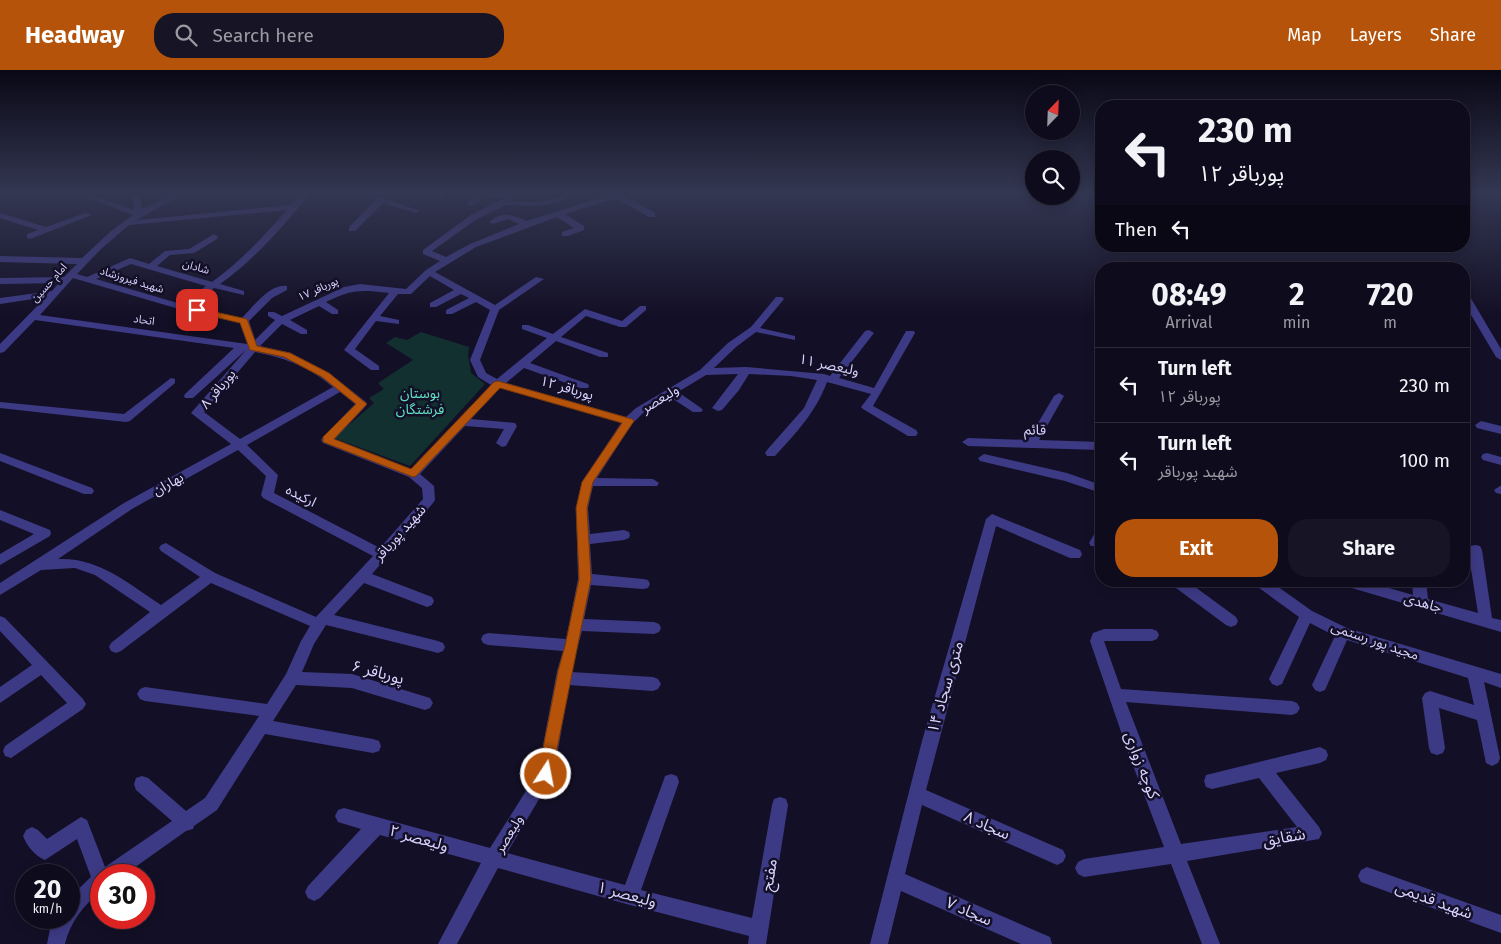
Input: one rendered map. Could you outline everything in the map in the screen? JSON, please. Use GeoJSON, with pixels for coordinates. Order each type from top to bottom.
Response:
{"type":"FeatureCollection","features":[{"type":"Feature","properties":{"kind":"street"},"geometry":{"type":"LineString","coordinates":[[30,236],[36,234]]}},
{"type":"Feature","properties":{"kind":"street","name":"امام حسین"},"geometry":{"type":"LineString","coordinates":[[0,350],[56,293],[83,261],[115,234]]}},
{"type":"Feature","properties":{"kind":"street"},"geometry":{"type":"LineString","coordinates":[[182,307],[241,264],[270,234]]}},
{"type":"Feature","properties":{"kind":"street"},"geometry":{"type":"LineString","coordinates":[[445,260],[426,252],[451,234]]}},
{"type":"Feature","properties":{"kind":"street"},"geometry":{"type":"LineString","coordinates":[[495,309],[429,272],[452,255],[506,234]]}},
{"type":"Feature","properties":{"kind":"street"},"geometry":{"type":"LineString","coordinates":[[151,266],[168,253],[191,251],[214,237]]}},
{"type":"Feature","properties":{"kind":"street"},"geometry":{"type":"LineString","coordinates":[[0,259],[83,261]]}},
{"type":"Feature","properties":{"kind":"street","name":"شادان"},"geometry":{"type":"LineString","coordinates":[[88,279],[130,261],[241,293]]}},
{"type":"Feature","properties":{"kind":"street","name":"پورباقر ۱۷"},"geometry":{"type":"LineString","coordinates":[[247,347],[282,320],[344,290],[360,287],[408,292],[429,272]]}},
{"type":"Feature","properties":{"kind":"street","name":"شهید فیروزشاد"},"geometry":{"type":"LineString","coordinates":[[0,281],[69,277],[88,279],[182,307],[244,321]]}},
{"type":"Feature","properties":{"kind":"street"},"geometry":{"type":"LineString","coordinates":[[498,384],[482,375],[475,360],[495,309],[539,279]]}},
{"type":"Feature","properties":{"kind":"street"},"geometry":{"type":"LineString","coordinates":[[188,396],[247,347],[244,321],[269,296],[284,288]]}},
{"type":"Feature","properties":{"kind":"street"},"geometry":{"type":"LineString","coordinates":[[433,306],[460,290]]}},
{"type":"Feature","properties":{"kind":"street"},"geometry":{"type":"LineString","coordinates":[[375,368],[348,350],[394,291]]}},
{"type":"Feature","properties":{"kind":"street"},"geometry":{"type":"LineString","coordinates":[[0,301],[56,293]]}},
{"type":"Feature","properties":{"kind":"street"},"geometry":{"type":"LineString","coordinates":[[449,312],[476,298]]}},
{"type":"Feature","properties":{"kind":"street","name":"ولیعصر"},"geometry":{"type":"LineString","coordinates":[[447,944],[494,858],[546,774],[585,579],[582,508],[588,482],[628,421],[640,410],[704,372],[732,345],[754,329],[779,299]]}},
{"type":"Feature","properties":{"kind":"street"},"geometry":{"type":"LineString","coordinates":[[319,302],[335,312]]}},
{"type":"Feature","properties":{"kind":"street"},"geometry":{"type":"LineString","coordinates":[[1470,305],[1501,357]]}},
{"type":"Feature","properties":{"kind":"street"},"geometry":{"type":"LineString","coordinates":[[413,474],[498,384],[555,339],[585,312],[623,325],[643,308]]}},
{"type":"Feature","properties":{"kind":"street"},"geometry":{"type":"LineString","coordinates":[[271,314],[304,332]]}},
{"type":"Feature","properties":{"kind":"street","name":"اتحاد"},"geometry":{"type":"LineString","coordinates":[[32,317],[247,347],[287,355],[325,375],[362,404],[326,440],[413,474]]}},
{"type":"Feature","properties":{"kind":"street"},"geometry":{"type":"LineString","coordinates":[[374,318],[396,322]]}},
{"type":"Feature","properties":{"kind":"street"},"geometry":{"type":"LineString","coordinates":[[525,328],[604,355]]}},
{"type":"Feature","properties":{"kind":"street"},"geometry":{"type":"LineString","coordinates":[[754,329],[790,338]]}},
{"type":"Feature","properties":{"kind":"street"},"geometry":{"type":"LineString","coordinates":[[771,453],[809,412],[828,378],[869,333]]}},
{"type":"Feature","properties":{"kind":"street"},"geometry":{"type":"LineString","coordinates":[[910,333],[877,392],[867,405],[868,408],[912,432]]}},
{"type":"Feature","properties":{"kind":"street","name":"پورباقر ۸"},"geometry":{"type":"LineString","coordinates":[[239,444],[198,413],[247,347]]}},
{"type":"Feature","properties":{"kind":"street"},"geometry":{"type":"LineString","coordinates":[[524,364],[584,386]]}},
{"type":"Feature","properties":{"kind":"street"},"geometry":{"type":"LineString","coordinates":[[718,408],[735,388],[746,370]]}},
{"type":"Feature","properties":{"kind":"street","name":"ولیعصر ۱۱"},"geometry":{"type":"LineString","coordinates":[[704,372],[746,370],[798,372],[828,378],[877,392]]}},
{"type":"Feature","properties":{"kind":"street"},"geometry":{"type":"LineString","coordinates":[[0,405],[129,417],[171,380]]}},
{"type":"Feature","properties":{"kind":"street","name":"پورباقر ۱۲"},"geometry":{"type":"LineString","coordinates":[[498,384],[628,421]]}},
{"type":"Feature","properties":{"kind":"street","name":"بهاران"},"geometry":{"type":"LineString","coordinates":[[1,588],[128,506],[341,388]]}},
{"type":"Feature","properties":{"kind":"street"},"geometry":{"type":"LineString","coordinates":[[670,392],[698,410]]}},
{"type":"Feature","properties":{"kind":"street"},"geometry":{"type":"LineString","coordinates":[[1031,445],[1059,396]]}},
{"type":"Feature","properties":{"kind":"street"},"geometry":{"type":"LineString","coordinates":[[461,422],[511,426],[502,443]]}},
{"type":"Feature","properties":{"kind":"street"},"geometry":{"type":"LineString","coordinates":[[1481,425],[1501,430]]}},
{"type":"Feature","properties":{"kind":"street","name":"قائم"},"geometry":{"type":"LineString","coordinates":[[968,442],[1095,446]]}},
{"type":"Feature","properties":{"kind":"street","name":"ارکیده"},"geometry":{"type":"LineString","coordinates":[[239,444],[272,475],[267,496],[381,554]]}},
{"type":"Feature","properties":{"kind":"street"},"geometry":{"type":"LineString","coordinates":[[0,457],[88,491]]}},
{"type":"Feature","properties":{"kind":"street"},"geometry":{"type":"LineString","coordinates":[[1486,457],[1501,461]]}},
{"type":"Feature","properties":{"kind":"street"},"geometry":{"type":"LineString","coordinates":[[984,458],[1067,477],[1095,487]]}},
{"type":"Feature","properties":{"kind":"street","name":"شهید پورباقر"},"geometry":{"type":"LineString","coordinates":[[124,864],[211,804],[292,678],[308,641],[321,621],[360,576],[401,534],[429,500],[428,486],[413,474]]}},
{"type":"Feature","properties":{"kind":"street"},"geometry":{"type":"LineString","coordinates":[[588,482],[653,483]]}},
{"type":"Feature","properties":{"kind":"street"},"geometry":{"type":"LineString","coordinates":[[0,515],[45,533],[0,560]]}},
{"type":"Feature","properties":{"kind":"street","name":"۱۴ متری سجاد"},"geometry":{"type":"LineString","coordinates":[[879,944],[917,794],[992,519],[1075,554]]}},
{"type":"Feature","properties":{"kind":"street"},"geometry":{"type":"LineString","coordinates":[[583,540],[624,535]]}},
{"type":"Feature","properties":{"kind":"street"},"geometry":{"type":"LineString","coordinates":[[166,548],[210,577],[321,621],[438,647]]}},
{"type":"Feature","properties":{"kind":"street"},"geometry":{"type":"LineString","coordinates":[[1475,550],[1486,622]]}},
{"type":"Feature","properties":{"kind":"street"},"geometry":{"type":"LineString","coordinates":[[37,566],[75,563],[100,571],[161,612]]}},
{"type":"Feature","properties":{"kind":"street"},"geometry":{"type":"LineString","coordinates":[[360,576],[427,601]]}},
{"type":"Feature","properties":{"kind":"street"},"geometry":{"type":"LineString","coordinates":[[116,646],[210,577]]}},
{"type":"Feature","properties":{"kind":"street"},"geometry":{"type":"LineString","coordinates":[[585,579],[643,584]]}},
{"type":"Feature","properties":{"kind":"street"},"geometry":{"type":"LineString","coordinates":[[1186,587],[1231,621]]}},
{"type":"Feature","properties":{"kind":"street","name":"مجید پور رستمی"},"geometry":{"type":"LineString","coordinates":[[1268,587],[1307,616],[1343,633],[1501,681]]}},
{"type":"Feature","properties":{"kind":"street","name":"جاهدی"},"geometry":{"type":"LineString","coordinates":[[1368,587],[1501,626]]}},
{"type":"Feature","properties":{"kind":"street"},"geometry":{"type":"LineString","coordinates":[[1420,587],[1421,603]]}},
{"type":"Feature","properties":{"kind":"street"},"geometry":{"type":"LineString","coordinates":[[1277,679],[1307,616]]}},
{"type":"Feature","properties":{"kind":"street"},"geometry":{"type":"LineString","coordinates":[[0,622],[40,667],[78,704],[11,751]]}},
{"type":"Feature","properties":{"kind":"street"},"geometry":{"type":"LineString","coordinates":[[576,625],[654,628]]}},
{"type":"Feature","properties":{"kind":"street"},"geometry":{"type":"LineString","coordinates":[[1320,685],[1343,633]]}},
{"type":"Feature","properties":{"kind":"street","name":"کوچه زواری"},"geometry":{"type":"LineString","coordinates":[[1152,635],[1098,637],[1097,641],[1137,755],[1211,944]]}},
{"type":"Feature","properties":{"kind":"street"},"geometry":{"type":"LineString","coordinates":[[488,639],[572,646]]}},
{"type":"Feature","properties":{"kind":"street"},"geometry":{"type":"LineString","coordinates":[[0,696],[40,667]]}},
{"type":"Feature","properties":{"kind":"street"},"geometry":{"type":"LineString","coordinates":[[1475,673],[1492,758]]}},
{"type":"Feature","properties":{"kind":"street","name":"پورباقر ۶"},"geometry":{"type":"LineString","coordinates":[[292,678],[352,681],[425,703]]}},
{"type":"Feature","properties":{"kind":"street"},"geometry":{"type":"LineString","coordinates":[[564,678],[654,684]]}},
{"type":"Feature","properties":{"kind":"street"},"geometry":{"type":"LineString","coordinates":[[145,694],[271,711]]}},
{"type":"Feature","properties":{"kind":"street"},"geometry":{"type":"LineString","coordinates":[[1117,695],[1292,708]]}},
{"type":"Feature","properties":{"kind":"street"},"geometry":{"type":"LineString","coordinates":[[1436,748],[1430,698],[1483,715]]}},
{"type":"Feature","properties":{"kind":"street"},"geometry":{"type":"LineString","coordinates":[[262,726],[373,746]]}},
{"type":"Feature","properties":{"kind":"street"},"geometry":{"type":"LineString","coordinates":[[1212,781],[1320,755]]}},
{"type":"Feature","properties":{"kind":"street","name":"شقایق"},"geometry":{"type":"LineString","coordinates":[[1177,854],[1313,833],[1262,769]]}},
{"type":"Feature","properties":{"kind":"street"},"geometry":{"type":"LineString","coordinates":[[630,896],[671,782]]}},
{"type":"Feature","properties":{"kind":"street"},"geometry":{"type":"LineString","coordinates":[[142,784],[187,822]]}},
{"type":"Feature","properties":{"kind":"street","name":"سجاد ۸"},"geometry":{"type":"LineString","coordinates":[[917,794],[1057,856]]}},
{"type":"Feature","properties":{"kind":"street","name":"مفتح"},"geometry":{"type":"LineString","coordinates":[[758,936],[780,805]]}},
{"type":"Feature","properties":{"kind":"street","name":"ولیعصر ۲"},"geometry":{"type":"LineString","coordinates":[[344,816],[494,858]]}},
{"type":"Feature","properties":{"kind":"street"},"geometry":{"type":"LineString","coordinates":[[32,836],[46,851],[81,826],[95,864]]}},
{"type":"Feature","properties":{"kind":"street"},"geometry":{"type":"LineString","coordinates":[[314,892],[376,826]]}},
{"type":"Feature","properties":{"kind":"street"},"geometry":{"type":"LineString","coordinates":[[1084,868],[1177,854]]}},
{"type":"Feature","properties":{"kind":"street","name":"ولیعصر ۱"},"geometry":{"type":"LineString","coordinates":[[494,858],[630,896],[758,936]]}},
{"type":"Feature","properties":{"kind":"street","name":"شهید قدیمی"},"geometry":{"type":"LineString","coordinates":[[1367,876],[1501,924]]}},
{"type":"Feature","properties":{"kind":"street","name":"سجاد ۷"},"geometry":{"type":"LineString","coordinates":[[896,879],[1043,944]]}},
{"type":"Feature","properties":{"kind":"street"},"geometry":{"type":"LineString","coordinates":[[80,899],[90,889]]}},
{"type":"Feature","properties":{"kind":"street"},"geometry":{"type":"LineString","coordinates":[[56,944],[60,929]]}},
{"type":"Feature","properties":{"kind":"green space","name":"بوستان فرشتگان"},"geometry":{"type":"Polygon","coordinates":[[[421,332],[469,347],[468,355],[471,373],[485,384],[410,466],[334,438],[374,403],[369,398],[384,389],[378,383],[413,360],[386,343],[395,337],[407,340],[421,332]]]}},
{"type":"Feature","properties":{"kind":"route"},"geometry":{"type":"LineString","coordinates":[[197,310],[244,321],[253,348],[287,355],[325,375],[362,404],[326,440],[413,474],[498,384],[628,421],[603,456],[588,482],[582,508],[583,574],[585,579],[572,646],[564,671],[546,774]]}}]}
